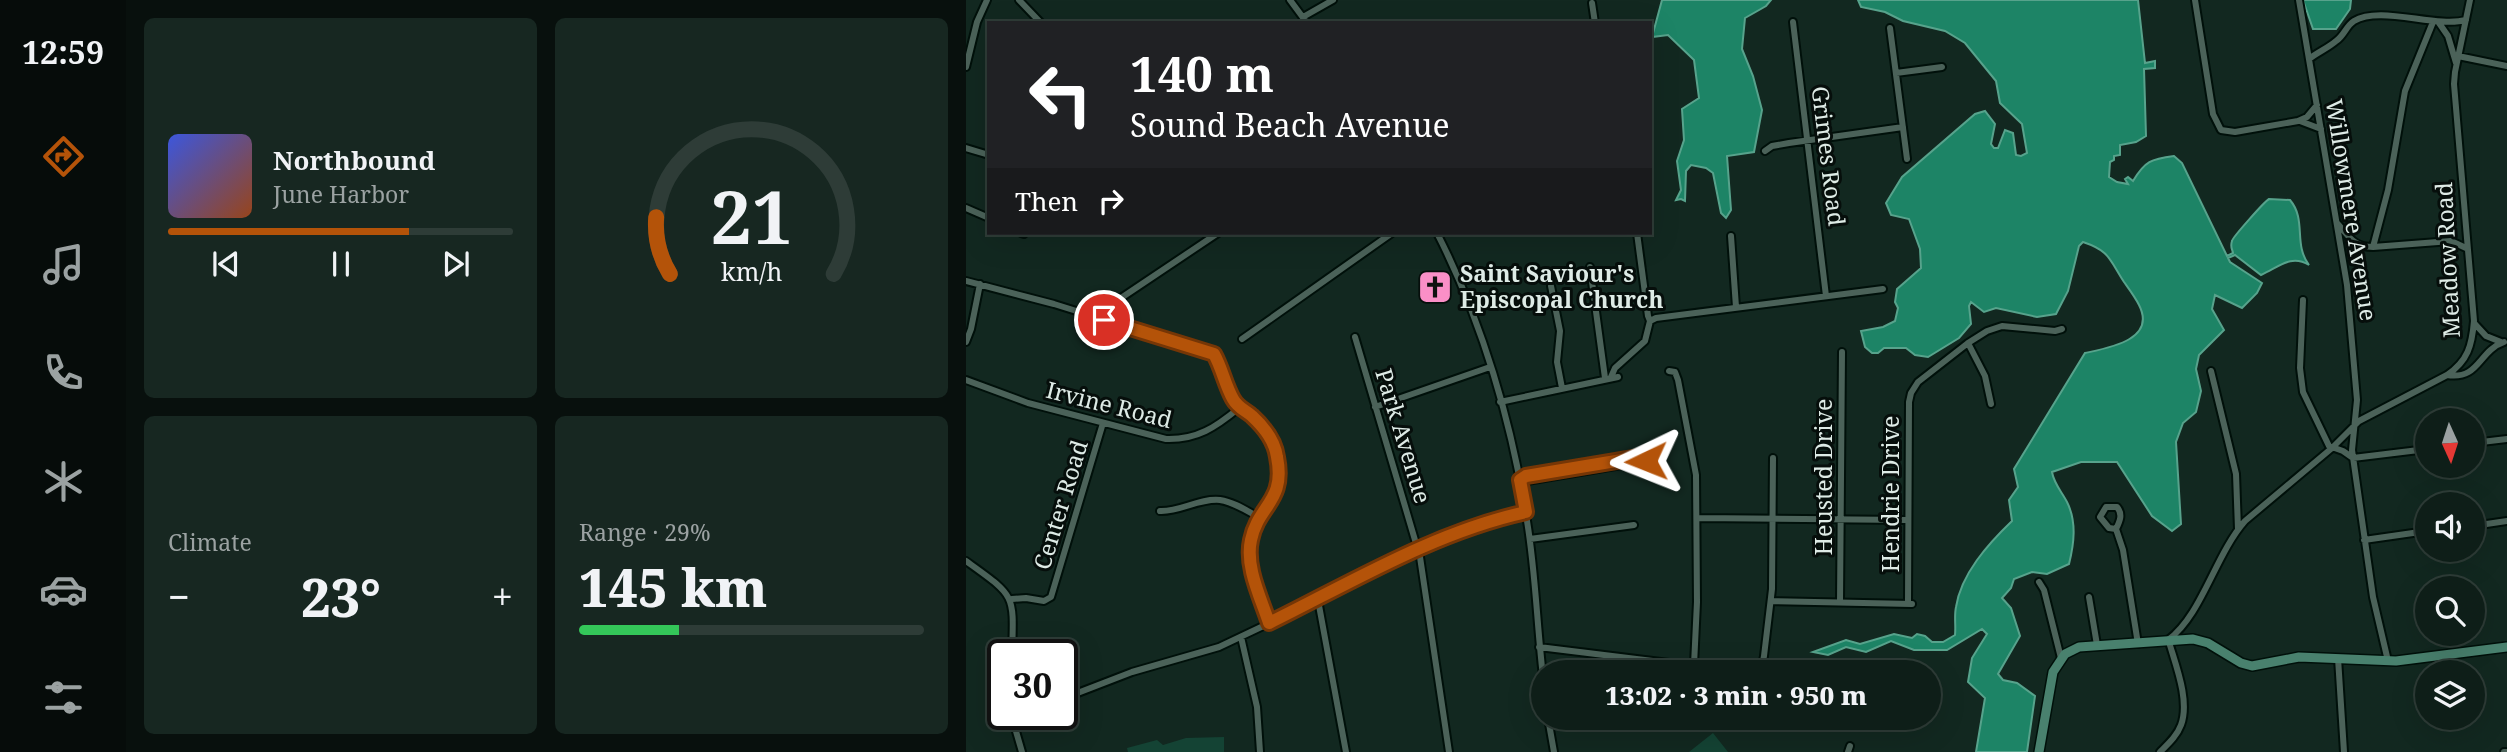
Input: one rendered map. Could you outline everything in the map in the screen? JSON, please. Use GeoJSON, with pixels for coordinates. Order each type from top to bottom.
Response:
{"type":"FeatureCollection","features":[{"type":"Feature","properties":{"kind":"street"},"geometry":{"type":"LineString","coordinates":[[966,67],[977,22],[987,0]]}},
{"type":"Feature","properties":{"kind":"street"},"geometry":{"type":"LineString","coordinates":[[1019,0],[1039,21]]}},
{"type":"Feature","properties":{"kind":"street"},"geometry":{"type":"LineString","coordinates":[[1290,0],[1305,20],[1333,0]]}},
{"type":"Feature","properties":{"kind":"street"},"geometry":{"type":"LineString","coordinates":[[2195,0],[2213,114],[2221,130],[2235,132],[2298,121],[2307,117],[2317,105]]}},
{"type":"Feature","properties":{"kind":"street","name":"Willowmere Avenue"},"geometry":{"type":"LineString","coordinates":[[2299,0],[2347,285],[2356,371],[2354,425]]}},
{"type":"Feature","properties":{"kind":"street","name":"Meadow Road"},"geometry":{"type":"LineString","coordinates":[[2238,529],[2332,448],[2354,425],[2447,375],[2459,367],[2470,349],[2473,321],[2454,84],[2470,0]]}},
{"type":"Feature","properties":{"kind":"street"},"geometry":{"type":"LineString","coordinates":[[1592,4],[1595,21]]}},
{"type":"Feature","properties":{"kind":"street"},"geometry":{"type":"LineString","coordinates":[[2309,59],[2337,41],[2351,23],[2362,18],[2408,17],[2455,23],[2466,20]]}},
{"type":"Feature","properties":{"kind":"street","name":"Grimes Road"},"geometry":{"type":"LineString","coordinates":[[1794,22],[1826,296]]}},
{"type":"Feature","properties":{"kind":"street"},"geometry":{"type":"LineString","coordinates":[[2436,22],[2448,36],[2456,65]]}},
{"type":"Feature","properties":{"kind":"street"},"geometry":{"type":"LineString","coordinates":[[2373,247],[2388,190],[2405,91],[2436,22]]}},
{"type":"Feature","properties":{"kind":"street"},"geometry":{"type":"LineString","coordinates":[[1891,28],[1906,159]]}},
{"type":"Feature","properties":{"kind":"street"},"geometry":{"type":"LineString","coordinates":[[2306,43],[2314,47],[2326,46]]}},
{"type":"Feature","properties":{"kind":"street"},"geometry":{"type":"LineString","coordinates":[[2458,56],[2507,66]]}},
{"type":"Feature","properties":{"kind":"street"},"geometry":{"type":"LineString","coordinates":[[1896,73],[1942,67]]}},
{"type":"Feature","properties":{"kind":"street"},"geometry":{"type":"LineString","coordinates":[[2298,121],[2321,129]]}},
{"type":"Feature","properties":{"kind":"street"},"geometry":{"type":"LineString","coordinates":[[1765,151],[1772,146],[1903,127]]}},
{"type":"Feature","properties":{"kind":"street"},"geometry":{"type":"LineString","coordinates":[[966,148],[987,154]]}},
{"type":"Feature","properties":{"kind":"street"},"geometry":{"type":"LineString","coordinates":[[966,208],[987,217]]}},
{"type":"Feature","properties":{"kind":"street"},"geometry":{"type":"LineString","coordinates":[[2336,222],[2355,244],[2373,247],[2451,241],[2465,233]]}},
{"type":"Feature","properties":{"kind":"street"},"geometry":{"type":"LineString","coordinates":[[1104,320],[1118,300],[1215,235]]}},
{"type":"Feature","properties":{"kind":"street"},"geometry":{"type":"LineString","coordinates":[[1242,339],[1389,235]]}},
{"type":"Feature","properties":{"kind":"street"},"geometry":{"type":"LineString","coordinates":[[1438,235],[1468,303],[1490,367],[1520,480],[1530,539],[1541,660]]}},
{"type":"Feature","properties":{"kind":"street"},"geometry":{"type":"LineString","coordinates":[[1611,378],[1615,368],[1645,341],[1650,321],[1637,235]]}},
{"type":"Feature","properties":{"kind":"street"},"geometry":{"type":"LineString","coordinates":[[1731,236],[1736,307]]}},
{"type":"Feature","properties":{"kind":"street"},"geometry":{"type":"LineString","coordinates":[[2451,241],[2466,248]]}},
{"type":"Feature","properties":{"kind":"street"},"geometry":{"type":"LineString","coordinates":[[1590,267],[1611,378]]}},
{"type":"Feature","properties":{"kind":"street"},"geometry":{"type":"LineString","coordinates":[[966,282],[1214,354],[1231,396],[1239,408],[1252,416],[1263,428],[1277,454],[1279,481],[1274,498],[1260,518],[1251,538],[1251,563],[1269,623]]}},
{"type":"Feature","properties":{"kind":"street"},"geometry":{"type":"LineString","coordinates":[[966,342],[980,284]]}},
{"type":"Feature","properties":{"kind":"street"},"geometry":{"type":"LineString","coordinates":[[1551,286],[1560,331],[1557,362],[1562,388]]}},
{"type":"Feature","properties":{"kind":"street"},"geometry":{"type":"LineString","coordinates":[[1650,321],[1736,307],[1883,289]]}},
{"type":"Feature","properties":{"kind":"street"},"geometry":{"type":"LineString","coordinates":[[2303,300],[2300,368],[2303,392],[2332,448],[2353,458],[2415,450]]}},
{"type":"Feature","properties":{"kind":"street"},"geometry":{"type":"LineString","coordinates":[[2473,321],[2486,336],[2506,342]]}},
{"type":"Feature","properties":{"kind":"street","name":"Hendrie Drive"},"geometry":{"type":"LineString","coordinates":[[1840,602],[1910,604],[1907,520],[1911,393],[1919,382],[1987,331],[2002,326],[2055,331],[2062,329]]}},
{"type":"Feature","properties":{"kind":"street","name":"Park Avenue"},"geometry":{"type":"LineString","coordinates":[[1355,337],[1418,549],[1449,752]]}},
{"type":"Feature","properties":{"kind":"street"},"geometry":{"type":"LineString","coordinates":[[2447,375],[2463,376],[2480,363],[2488,350],[2506,342]]}},
{"type":"Feature","properties":{"kind":"street"},"geometry":{"type":"LineString","coordinates":[[1968,343],[1986,376],[1991,404]]}},
{"type":"Feature","properties":{"kind":"street","name":"Heusted Drive"},"geometry":{"type":"LineString","coordinates":[[1840,602],[1842,352]]}},
{"type":"Feature","properties":{"kind":"street"},"geometry":{"type":"LineString","coordinates":[[1376,407],[1490,367]]}},
{"type":"Feature","properties":{"kind":"street"},"geometry":{"type":"LineString","coordinates":[[2167,642],[2183,626],[2238,529],[2236,474],[2211,371]]}},
{"type":"Feature","properties":{"kind":"street"},"geometry":{"type":"LineString","coordinates":[[1672,372],[1695,461],[1697,518],[1694,660]]}},
{"type":"Feature","properties":{"kind":"street"},"geometry":{"type":"LineString","coordinates":[[1500,402],[1611,378]]}},
{"type":"Feature","properties":{"kind":"street","name":"Irvine Road"},"geometry":{"type":"LineString","coordinates":[[966,380],[1015,399],[1153,437],[1186,439],[1212,429],[1239,408]]}},
{"type":"Feature","properties":{"kind":"street","name":"Center Road"},"geometry":{"type":"LineString","coordinates":[[1012,600],[1026,598],[1044,601],[1051,597],[1103,423]]}},
{"type":"Feature","properties":{"kind":"street"},"geometry":{"type":"LineString","coordinates":[[2354,425],[2353,458],[2364,540],[2379,630],[2388,661]]}},
{"type":"Feature","properties":{"kind":"street"},"geometry":{"type":"LineString","coordinates":[[2485,442],[2507,439]]}},
{"type":"Feature","properties":{"kind":"street"},"geometry":{"type":"LineString","coordinates":[[1640,457],[1646,459],[1628,466],[1520,480],[1526,476],[1640,457]]}},
{"type":"Feature","properties":{"kind":"street"},"geometry":{"type":"LineString","coordinates":[[1762,660],[1771,601],[1773,458]]}},
{"type":"Feature","properties":{"kind":"street"},"geometry":{"type":"LineString","coordinates":[[1160,511],[1172,511],[1219,500],[1260,518]]}},
{"type":"Feature","properties":{"kind":"street"},"geometry":{"type":"LineString","coordinates":[[1078,693],[1132,672],[1197,654],[1241,637],[1418,549],[1484,523],[1526,512]]}},
{"type":"Feature","properties":{"kind":"street"},"geometry":{"type":"LineString","coordinates":[[1697,518],[1907,520]]}},
{"type":"Feature","properties":{"kind":"street"},"geometry":{"type":"LineString","coordinates":[[2485,524],[2507,521]]}},
{"type":"Feature","properties":{"kind":"street"},"geometry":{"type":"LineString","coordinates":[[1530,539],[1634,525]]}},
{"type":"Feature","properties":{"kind":"street"},"geometry":{"type":"LineString","coordinates":[[2116,529],[2123,550],[2138,644]]}},
{"type":"Feature","properties":{"kind":"street"},"geometry":{"type":"LineString","coordinates":[[2364,540],[2415,533]]}},
{"type":"Feature","properties":{"kind":"street"},"geometry":{"type":"LineString","coordinates":[[966,561],[1000,586],[1012,600],[1012,639]]}},
{"type":"Feature","properties":{"kind":"street"},"geometry":{"type":"LineString","coordinates":[[2039,582],[2044,590],[2061,658]]}},
{"type":"Feature","properties":{"kind":"street"},"geometry":{"type":"LineString","coordinates":[[2089,597],[2097,645]]}},
{"type":"Feature","properties":{"kind":"street"},"geometry":{"type":"LineString","coordinates":[[1318,600],[1346,752]]}},
{"type":"Feature","properties":{"kind":"street"},"geometry":{"type":"LineString","coordinates":[[1771,601],[1840,602]]}},
{"type":"Feature","properties":{"kind":"street"},"geometry":{"type":"LineString","coordinates":[[2183,626],[2193,639]]}},
{"type":"Feature","properties":{"kind":"street"},"geometry":{"type":"LineString","coordinates":[[1241,637],[1257,707],[1260,752]]}},
{"type":"Feature","properties":{"kind":"street"},"geometry":{"type":"LineString","coordinates":[[2039,752],[2053,672],[2061,658],[2073,649],[2193,639],[2208,643],[2241,663],[2252,666],[2299,657],[2388,661],[2507,648]]}},
{"type":"Feature","properties":{"kind":"street"},"geometry":{"type":"LineString","coordinates":[[2160,752],[2176,733],[2183,718],[2179,678],[2167,642]]}},
{"type":"Feature","properties":{"kind":"street"},"geometry":{"type":"LineString","coordinates":[[1539,647],[1651,660]]}},
{"type":"Feature","properties":{"kind":"street"},"geometry":{"type":"LineString","coordinates":[[2338,658],[2344,752]]}},
{"type":"Feature","properties":{"kind":"street"},"geometry":{"type":"LineString","coordinates":[[1015,730],[1022,752]]}},
{"type":"Feature","properties":{"kind":"street"},"geometry":{"type":"LineString","coordinates":[[1550,730],[1554,752]]}},
{"type":"Feature","properties":{"kind":"shaded area"},"geometry":{"type":"Polygon","coordinates":[[[1662,0],[1771,0],[1745,18],[1742,49],[1762,110],[1754,152],[1727,156],[1731,210],[1726,218],[1721,213],[1713,173],[1706,168],[1691,165],[1686,171],[1685,201],[1676,200],[1681,190],[1677,161],[1684,140],[1682,109],[1699,98],[1694,60],[1668,35],[1652,37],[1662,0]]]}},
{"type":"Feature","properties":{"kind":"shaded area"},"geometry":{"type":"Polygon","coordinates":[[[1858,0],[2138,0],[2145,63],[2155,61],[2155,68],[2144,69],[2146,136],[2136,142],[2120,145],[2120,155],[2114,156],[2114,160],[2110,162],[2109,177],[2128,184],[2125,179],[2128,177],[2133,181],[2149,162],[2174,156],[2182,163],[2227,256],[2233,253],[2233,238],[2269,199],[2290,200],[2298,216],[2302,249],[2309,265],[2291,261],[2261,275],[2235,255],[2228,258],[2262,283],[2257,293],[2242,308],[2215,295],[2212,309],[2224,330],[2199,355],[2196,369],[2201,391],[2196,412],[2183,423],[2176,442],[2181,524],[2172,531],[2152,516],[2117,462],[2081,462],[2052,472],[2072,517],[2073,541],[2069,564],[2047,574],[2032,572],[2014,579],[2011,588],[2002,598],[2011,608],[2020,636],[1998,674],[2003,680],[2017,683],[2035,696],[2027,752],[1976,752],[1985,698],[1968,682],[1972,658],[1987,634],[1982,629],[1947,650],[1914,650],[1891,641],[1866,652],[1846,647],[1828,655],[1813,652],[1846,640],[1860,644],[1894,634],[1912,638],[1917,634],[1932,642],[1943,642],[1955,635],[1955,610],[1963,583],[1985,550],[2012,521],[2009,500],[2018,487],[2014,469],[2085,353],[2127,340],[2141,327],[2143,317],[2137,302],[2108,257],[2099,249],[2083,242],[2079,246],[2068,291],[2056,314],[2037,317],[1996,308],[1984,312],[1971,302],[1971,324],[1959,338],[1928,357],[1915,355],[1906,348],[1884,348],[1878,353],[1872,353],[1865,347],[1861,331],[1883,327],[1895,321],[1898,308],[1895,302],[1897,289],[1921,268],[1920,249],[1909,219],[1891,215],[1886,203],[1902,177],[1975,114],[1985,111],[1995,124],[1991,144],[1994,148],[1998,148],[2005,130],[2013,133],[2016,155],[2027,153],[2022,124],[2000,103],[1996,81],[1965,43],[1945,31],[1861,7],[1858,0]]]}},
{"type":"Feature","properties":{"kind":"shaded area"},"geometry":{"type":"Polygon","coordinates":[[[2303,0],[2351,0],[2350,9],[2336,29],[2313,29],[2303,0]]]}},
{"type":"Feature","properties":{"kind":"shaded area"},"geometry":{"type":"Polygon","coordinates":[[[1713,733],[1728,752],[1689,752],[1713,733]]]}},
{"type":"Feature","properties":{"kind":"shaded area"},"geometry":{"type":"Polygon","coordinates":[[[1224,737],[1224,752],[1128,752],[1127,748],[1157,740],[1163,745],[1186,738],[1224,737]]]}},
{"type":"Feature","properties":{"kind":"place","name":"Saint Saviour's Episcopal Church"},"geometry":{"type":"Point","coordinates":[1435,287]}},
{"type":"Feature","properties":{"kind":"route"},"geometry":{"type":"LineString","coordinates":[[1104,320],[1214,354],[1231,396],[1239,408],[1252,416],[1263,428],[1273,443],[1277,454],[1279,481],[1274,498],[1260,518],[1251,538],[1250,550],[1251,563],[1269,623],[1418,549],[1484,523],[1526,512],[1520,480],[1526,476],[1640,457],[1646,461]]}}]}
